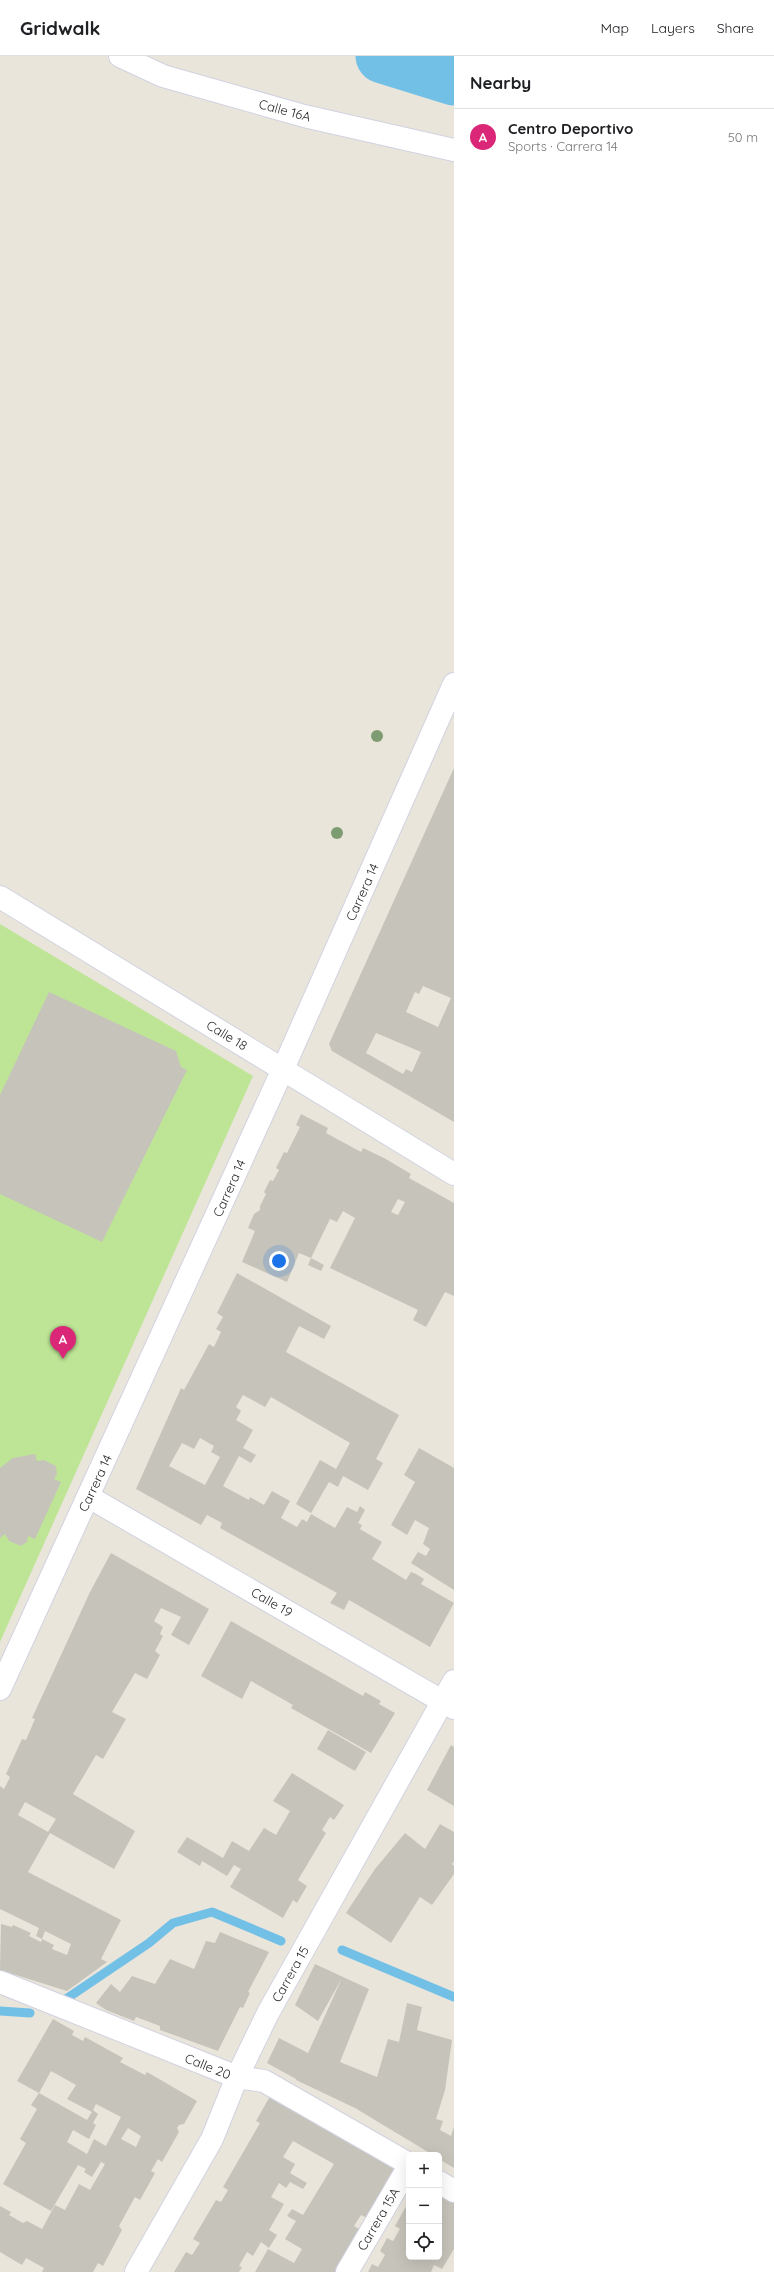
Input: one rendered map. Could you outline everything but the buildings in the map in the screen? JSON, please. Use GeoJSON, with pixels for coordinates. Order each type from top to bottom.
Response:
{"type":"FeatureCollection","features":[{"type":"Feature","properties":{"kind":"street","name":"Calle 16A"},"geometry":{"type":"LineString","coordinates":[[120,56],[162,76],[304,116],[454,150]]}},
{"type":"Feature","properties":{"kind":"street","name":"Carrera 14"},"geometry":{"type":"LineString","coordinates":[[0,1690],[283,1069],[454,684]]}},
{"type":"Feature","properties":{"kind":"street","name":"Calle 18"},"geometry":{"type":"LineString","coordinates":[[0,897],[454,1174]]}},
{"type":"Feature","properties":{"kind":"street","name":"Calle 19"},"geometry":{"type":"LineString","coordinates":[[89,1497],[449,1704]]}},
{"type":"Feature","properties":{"kind":"street","name":"Carrera 15"},"geometry":{"type":"LineString","coordinates":[[136,2272],[212,2139],[237,2077],[268,2013],[449,1704],[454,1681]]}},
{"type":"Feature","properties":{"kind":"street","name":"Calle 20"},"geometry":{"type":"LineString","coordinates":[[0,1982],[237,2077],[264,2082],[406,2163]]}},
{"type":"Feature","properties":{"kind":"street","name":"Carrera 15A"},"geometry":{"type":"LineString","coordinates":[[347,2272],[406,2170]]}},
{"type":"Feature","properties":{"kind":"street"},"geometry":{"type":"LineString","coordinates":[[442,2184],[454,2191]]}},
{"type":"Feature","properties":{"kind":"green space"},"geometry":{"type":"Polygon","coordinates":[[[0,924],[253,1076],[0,1642],[0,924]]]}},
{"type":"Feature","properties":{"kind":"waterway"},"geometry":{"type":"LineString","coordinates":[[383,56],[454,78]]}},
{"type":"Feature","properties":{"kind":"waterway"},"geometry":{"type":"LineString","coordinates":[[66,1999],[149,1943],[173,1923],[212,1912],[281,1941]]}},
{"type":"Feature","properties":{"kind":"waterway"},"geometry":{"type":"LineString","coordinates":[[342,1950],[454,1997]]}},
{"type":"Feature","properties":{"kind":"waterway"},"geometry":{"type":"LineString","coordinates":[[0,2011],[30,2013]]}},
{"type":"Feature","properties":{"kind":"place","name":"Centro Deportivo"},"geometry":{"type":"Point","coordinates":[63,1359]}}]}
